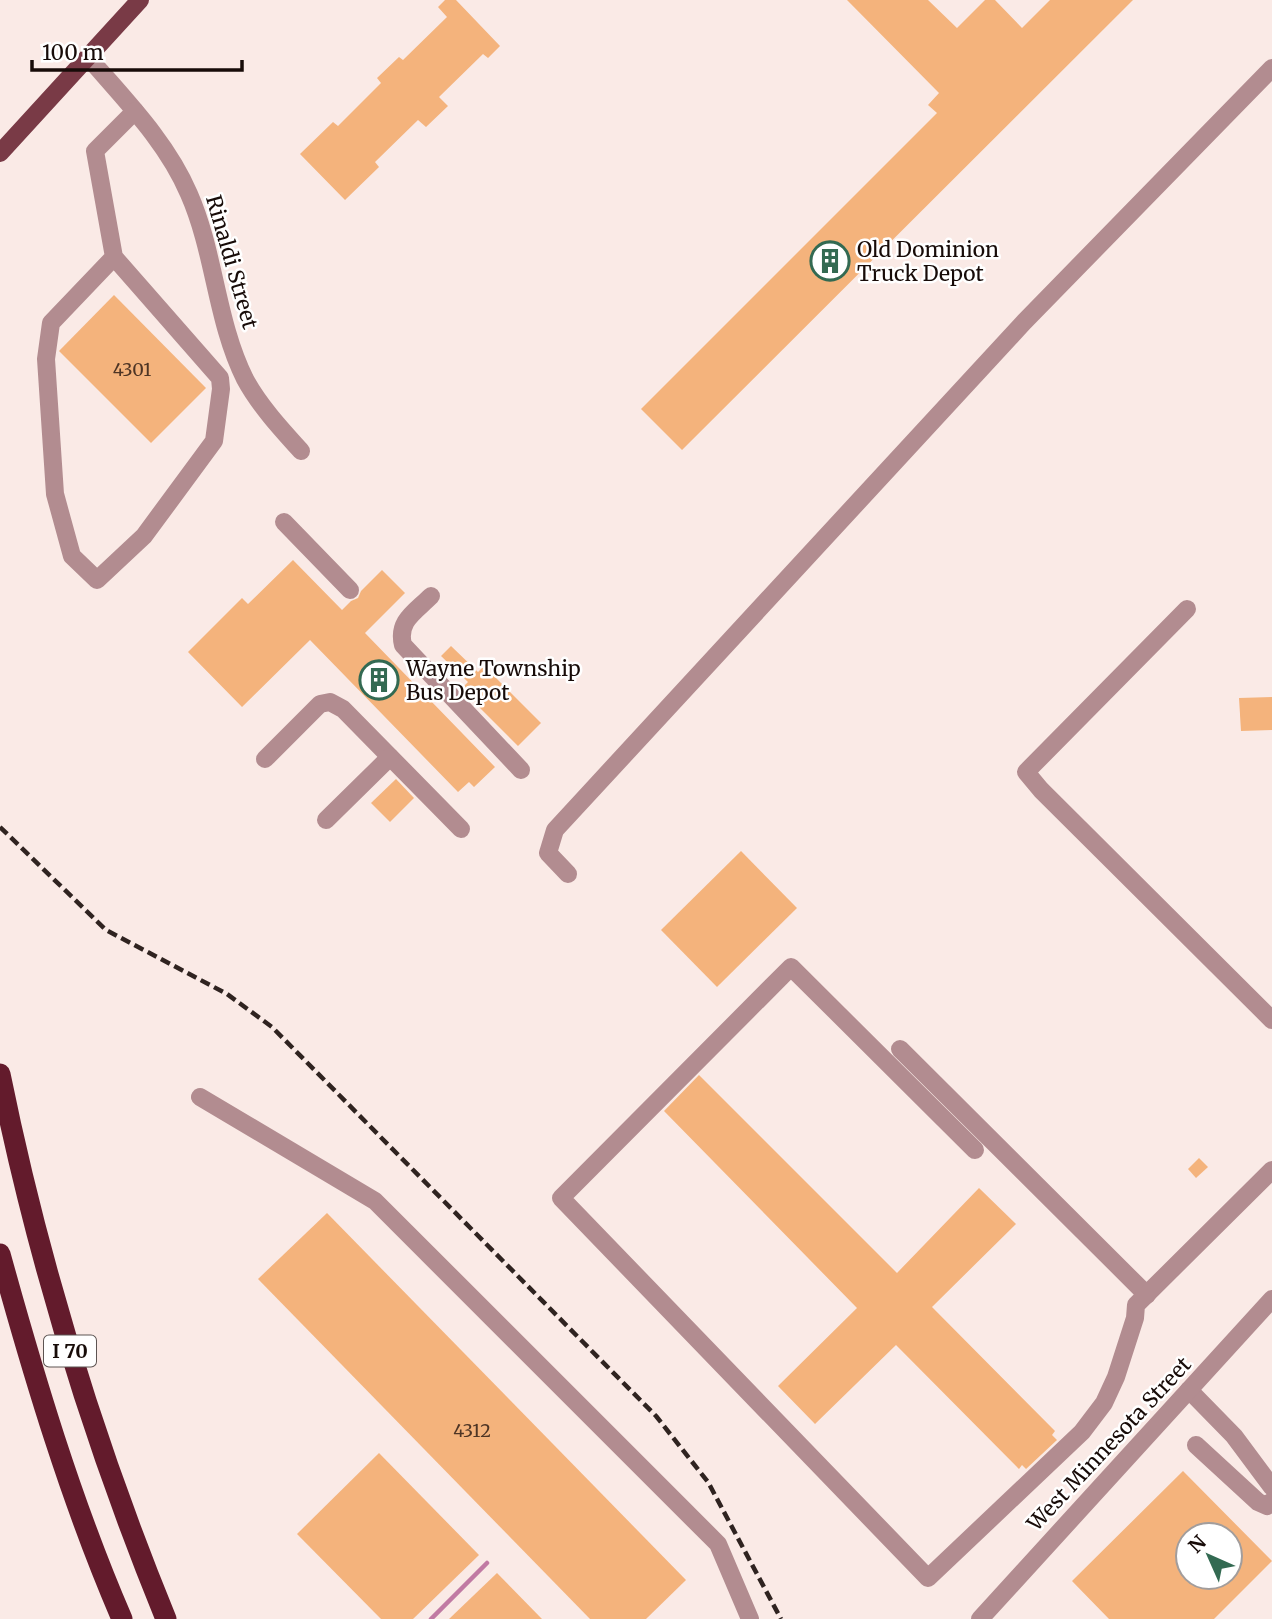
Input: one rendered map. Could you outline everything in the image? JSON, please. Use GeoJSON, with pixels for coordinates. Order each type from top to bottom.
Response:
{"type":"FeatureCollection","features":[{"type":"Feature","properties":{"kind":"highway","name":"I 70"},"geometry":{"type":"LineString","coordinates":[[0,1074],[22,1177],[63,1331],[119,1499],[166,1619]]}},
{"type":"Feature","properties":{"kind":"highway","name":"I 70"},"geometry":{"type":"LineString","coordinates":[[0,1254],[59,1449],[122,1619]]}},
{"type":"Feature","properties":{"kind":"main road"},"geometry":{"type":"LineString","coordinates":[[0,153],[140,0]]}},
{"type":"Feature","properties":{"kind":"street","name":"Rinaldi Street"},"geometry":{"type":"LineString","coordinates":[[88,57],[135,111],[167,154],[190,195],[203,231],[226,328],[243,372],[270,414],[300,451]]}},
{"type":"Feature","properties":{"kind":"street"},"geometry":{"type":"LineString","coordinates":[[568,874],[548,853],[555,830],[1015,332],[1272,68]]}},
{"type":"Feature","properties":{"kind":"street"},"geometry":{"type":"LineString","coordinates":[[114,257],[51,323],[46,359],[55,494],[72,556],[97,580],[144,536],[214,441],[221,389],[220,378],[114,257],[95,151],[135,111]]}},
{"type":"Feature","properties":{"kind":"street"},"geometry":{"type":"LineString","coordinates":[[220,378],[243,372]]}},
{"type":"Feature","properties":{"kind":"street"},"geometry":{"type":"LineString","coordinates":[[284,522],[350,590]]}},
{"type":"Feature","properties":{"kind":"street"},"geometry":{"type":"LineString","coordinates":[[431,596],[402,624],[400,634],[403,645],[521,769]]}},
{"type":"Feature","properties":{"kind":"street"},"geometry":{"type":"LineString","coordinates":[[1187,609],[1026,772],[1272,1020]]}},
{"type":"Feature","properties":{"kind":"street"},"geometry":{"type":"LineString","coordinates":[[265,759],[320,704],[330,702],[343,709],[461,830]]}},
{"type":"Feature","properties":{"kind":"street"},"geometry":{"type":"LineString","coordinates":[[326,820],[390,757]]}},
{"type":"Feature","properties":{"kind":"street"},"geometry":{"type":"LineString","coordinates":[[975,1150],[791,967],[561,1198],[928,1578],[1082,1432],[1104,1403],[1116,1377],[1135,1318],[1136,1305],[1272,1170]]}},
{"type":"Feature","properties":{"kind":"street"},"geometry":{"type":"LineString","coordinates":[[900,1049],[1147,1295]]}},
{"type":"Feature","properties":{"kind":"street"},"geometry":{"type":"LineString","coordinates":[[200,1097],[375,1201],[718,1544],[750,1619]]}},
{"type":"Feature","properties":{"kind":"street","name":"West Minnesota Street"},"geometry":{"type":"LineString","coordinates":[[980,1619],[1272,1299]]}},
{"type":"Feature","properties":{"kind":"street"},"geometry":{"type":"LineString","coordinates":[[1189,1390],[1234,1436],[1266,1463],[1272,1487]]}},
{"type":"Feature","properties":{"kind":"street"},"geometry":{"type":"LineString","coordinates":[[1212,1459],[1234,1436]]}},
{"type":"Feature","properties":{"kind":"street"},"geometry":{"type":"LineString","coordinates":[[1196,1445],[1258,1502],[1267,1506],[1272,1501]]}},
{"type":"Feature","properties":{"kind":"building"},"geometry":{"type":"Polygon","coordinates":[[[445,0],[456,0],[500,46],[488,58],[483,54],[439,97],[448,106],[426,127],[418,120],[375,162],[379,167],[345,200],[300,154],[333,122],[338,126],[381,83],[377,78],[399,57],[403,60],[447,17],[438,7],[445,0]]]}},
{"type":"Feature","properties":{"kind":"building","name":"Old Dominion Truck Depot"},"geometry":{"type":"Polygon","coordinates":[[[847,0],[928,0],[957,28],[985,0],[995,0],[1022,28],[1050,0],[1133,0],[682,450],[641,409],[937,113],[928,105],[939,93],[847,0]]]}},
{"type":"Feature","properties":{"kind":"building"},"geometry":{"type":"Polygon","coordinates":[[[114,295],[206,388],[151,443],[59,351],[114,295]]]}},
{"type":"Feature","properties":{"kind":"building","name":"Wayne Township Bus Depot"},"geometry":{"type":"Polygon","coordinates":[[[293,560],[342,610],[358,598],[361,591],[382,570],[405,593],[365,633],[495,767],[474,787],[469,782],[458,792],[310,640],[242,707],[188,652],[242,598],[248,604],[293,560]]]}},
{"type":"Feature","properties":{"kind":"building"},"geometry":{"type":"Polygon","coordinates":[[[451,646],[478,672],[484,666],[541,723],[518,746],[461,689],[468,682],[441,656],[451,646]]]}},
{"type":"Feature","properties":{"kind":"building"},"geometry":{"type":"Polygon","coordinates":[[[1272,697],[1272,730],[1241,731],[1239,698],[1272,697]]]}},
{"type":"Feature","properties":{"kind":"building"},"geometry":{"type":"Polygon","coordinates":[[[396,779],[414,798],[390,822],[371,803],[396,779]]]}},
{"type":"Feature","properties":{"kind":"building"},"geometry":{"type":"Polygon","coordinates":[[[741,851],[797,908],[717,987],[661,930],[741,851]]]}},
{"type":"Feature","properties":{"kind":"building"},"geometry":{"type":"Polygon","coordinates":[[[699,1075],[897,1273],[979,1188],[1016,1224],[932,1307],[1055,1431],[1052,1435],[1057,1440],[1026,1469],[1022,1465],[1019,1469],[896,1345],[815,1424],[778,1386],[857,1308],[664,1111],[699,1075]]]}},
{"type":"Feature","properties":{"kind":"building"},"geometry":{"type":"Polygon","coordinates":[[[1199,1158],[1208,1167],[1196,1178],[1188,1169],[1199,1158]]]}},
{"type":"Feature","properties":{"kind":"building"},"geometry":{"type":"Polygon","coordinates":[[[327,1213],[686,1580],[646,1619],[590,1619],[258,1279],[327,1213]]]}},
{"type":"Feature","properties":{"kind":"building"},"geometry":{"type":"Polygon","coordinates":[[[379,1453],[479,1555],[413,1619],[381,1619],[297,1534],[379,1453]]]}},
{"type":"Feature","properties":{"kind":"building"},"geometry":{"type":"Polygon","coordinates":[[[1183,1471],[1232,1521],[1174,1521],[1174,1591],[1242,1591],[1214,1619],[1109,1619],[1072,1581],[1183,1471]]]}},
{"type":"Feature","properties":{"kind":"building"},"geometry":{"type":"Polygon","coordinates":[[[1244,1533],[1272,1561],[1244,1589],[1244,1533]]]}},
{"type":"Feature","properties":{"kind":"building"},"geometry":{"type":"Polygon","coordinates":[[[497,1573],[542,1619],[449,1619],[497,1573]]]}},
{"type":"Feature","properties":{"kind":"waterway"},"geometry":{"type":"LineString","coordinates":[[431,1619],[487,1563]]}},
{"type":"Feature","properties":{"kind":"railway"},"geometry":{"type":"LineString","coordinates":[[0,827],[106,930],[227,994],[272,1027],[656,1416],[708,1482],[781,1619]]}},
{"type":"Feature","properties":{"kind":"place","name":"Old Dominion Truck Depot"},"geometry":{"type":"Point","coordinates":[830,261]}},
{"type":"Feature","properties":{"kind":"place","name":"Wayne Township Bus Depot"},"geometry":{"type":"Point","coordinates":[379,680]}}]}
